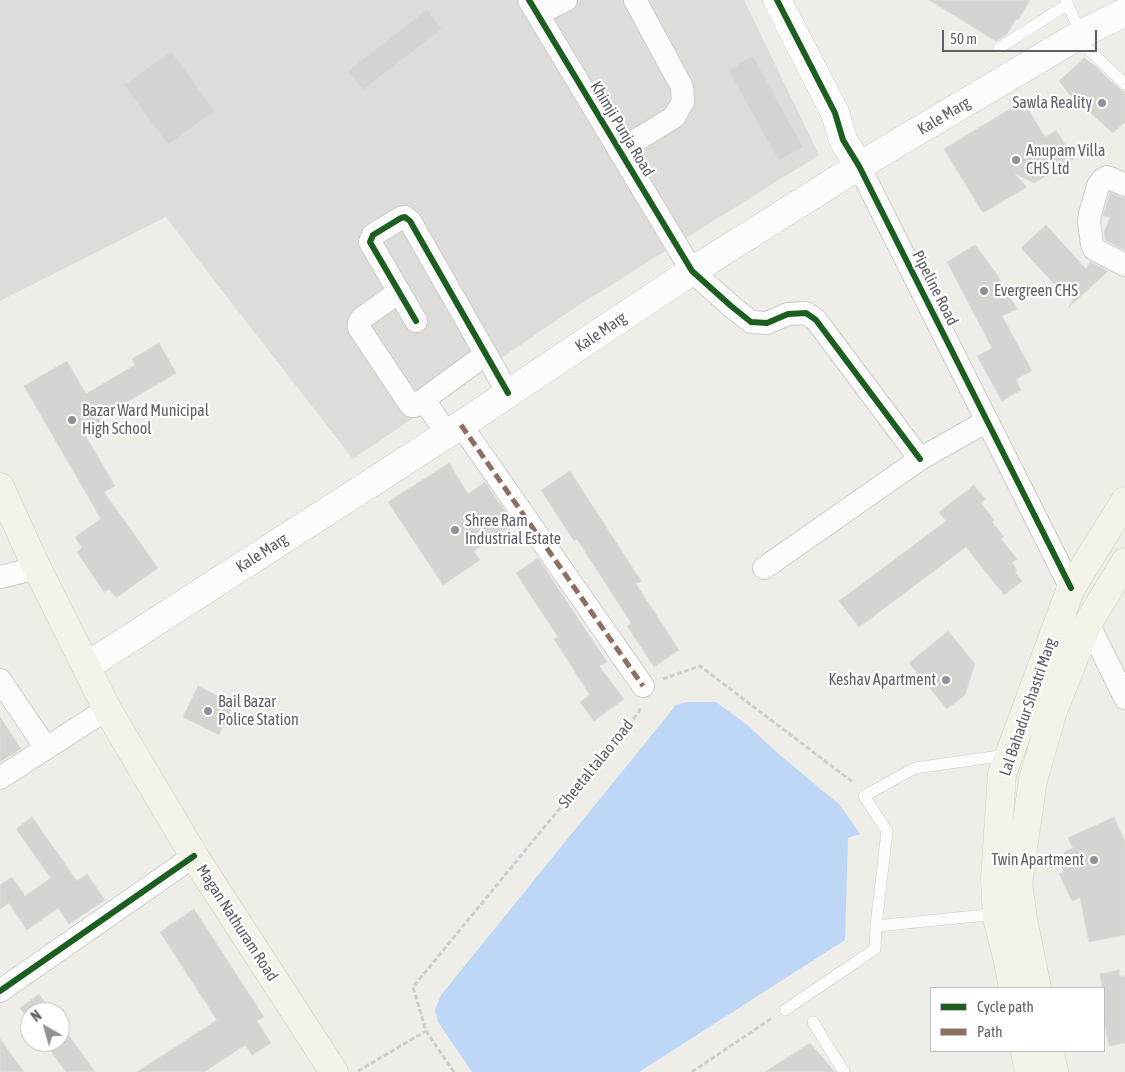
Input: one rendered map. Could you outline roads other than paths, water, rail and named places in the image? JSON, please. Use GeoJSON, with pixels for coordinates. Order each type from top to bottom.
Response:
{"type":"FeatureCollection","features":[{"type":"Feature","properties":{"kind":"main road"},"geometry":{"type":"LineString","coordinates":[[756,0],[804,73]]}},
{"type":"Feature","properties":{"kind":"main road","name":"Pipeline Road"},"geometry":{"type":"LineString","coordinates":[[776,0],[804,73],[836,113],[843,140],[859,166]]}},
{"type":"Feature","properties":{"kind":"main road","name":"Kale Marg"},"geometry":{"type":"LineString","coordinates":[[87,666],[454,430],[692,271],[859,166],[1081,34],[1125,12]]}},
{"type":"Feature","properties":{"kind":"main road","name":"Magan Nathuram Road"},"geometry":{"type":"LineString","coordinates":[[0,488],[37,568],[107,709],[194,856],[334,1072]]}},
{"type":"Feature","properties":{"kind":"main road","name":"Lal Bahadur Shastri Marg"},"geometry":{"type":"LineString","coordinates":[[1037,987],[995,878],[1002,774],[1071,588],[1125,502]]}},
{"type":"Feature","properties":{"kind":"main road","name":"Lal Bahadur Shastri Marg"},"geometry":{"type":"LineString","coordinates":[[1013,987],[1009,911],[1018,883],[1033,780],[1053,711],[1088,623],[1125,562]]}},
{"type":"Feature","properties":{"kind":"main road"},"geometry":{"type":"LineString","coordinates":[[1025,1052],[1029,1072]]}},
{"type":"Feature","properties":{"kind":"main road"},"geometry":{"type":"LineString","coordinates":[[1050,1052],[1054,1072]]}},
{"type":"Feature","properties":{"kind":"street"},"geometry":{"type":"LineString","coordinates":[[533,7],[566,0]]}},
{"type":"Feature","properties":{"kind":"street"},"geometry":{"type":"LineString","coordinates":[[619,150],[674,117],[683,102],[682,87],[635,0]]}},
{"type":"Feature","properties":{"kind":"street","name":"Khimji Punja Road"},"geometry":{"type":"LineString","coordinates":[[533,7],[692,271],[751,322],[767,323],[788,314],[806,313],[816,320],[920,459]]}},
{"type":"Feature","properties":{"kind":"street","name":"Pipeline Road"},"geometry":{"type":"LineString","coordinates":[[859,166],[1071,588]]}},
{"type":"Feature","properties":{"kind":"street"},"geometry":{"type":"LineString","coordinates":[[1125,185],[1107,177],[1103,179],[1098,186],[1089,221],[1094,249],[1125,265]]}},
{"type":"Feature","properties":{"kind":"street"},"geometry":{"type":"LineString","coordinates":[[416,321],[370,242],[373,235],[405,217],[410,221],[508,393]]}},
{"type":"Feature","properties":{"kind":"street"},"geometry":{"type":"LineString","coordinates":[[399,292],[362,318],[359,328],[412,406],[424,400],[486,354]]}},
{"type":"Feature","properties":{"kind":"street"},"geometry":{"type":"LineString","coordinates":[[424,400],[454,430],[643,686]]}},
{"type":"Feature","properties":{"kind":"street"},"geometry":{"type":"LineString","coordinates":[[764,568],[920,459],[987,421]]}},
{"type":"Feature","properties":{"kind":"street"},"geometry":{"type":"LineString","coordinates":[[0,578],[37,568]]}},
{"type":"Feature","properties":{"kind":"street"},"geometry":{"type":"LineString","coordinates":[[1088,623],[1125,698]]}},
{"type":"Feature","properties":{"kind":"street"},"geometry":{"type":"LineString","coordinates":[[0,680],[46,748]]}},
{"type":"Feature","properties":{"kind":"street"},"geometry":{"type":"LineString","coordinates":[[0,778],[107,709]]}},
{"type":"Feature","properties":{"kind":"street"},"geometry":{"type":"LineString","coordinates":[[0,991],[194,856]]}},
{"type":"Feature","properties":{"kind":"lane"},"geometry":{"type":"LineString","coordinates":[[999,48],[1067,2],[1086,48],[1125,84]]}},
{"type":"Feature","properties":{"kind":"lane"},"geometry":{"type":"LineString","coordinates":[[785,1010],[875,949],[887,831],[864,796],[915,768],[1009,755]]}},
{"type":"Feature","properties":{"kind":"lane"},"geometry":{"type":"LineString","coordinates":[[876,926],[1009,911]]}},
{"type":"Feature","properties":{"kind":"lane"},"geometry":{"type":"LineString","coordinates":[[813,1022],[844,1072]]}},
{"type":"Feature","properties":{"kind":"water"},"geometry":{"type":"Polygon","coordinates":[[[687,702],[716,702],[746,724],[840,805],[860,834],[848,838],[845,940],[639,1072],[472,1072],[438,1022],[435,1010],[441,995],[676,705],[687,702]]]}},
{"type":"Feature","properties":{"kind":"place","name":"Sawla Reality"},"geometry":{"type":"Point","coordinates":[1102,103]}},
{"type":"Feature","properties":{"kind":"place","name":"Anupam Villa CHS Ltd"},"geometry":{"type":"Point","coordinates":[1016,160]}},
{"type":"Feature","properties":{"kind":"place","name":"Evergreen CHS"},"geometry":{"type":"Point","coordinates":[984,291]}},
{"type":"Feature","properties":{"kind":"place","name":"Bazar Ward Municipal High School"},"geometry":{"type":"Point","coordinates":[72,420]}},
{"type":"Feature","properties":{"kind":"place","name":"Shree Ram Industrial Estate"},"geometry":{"type":"Point","coordinates":[455,530]}},
{"type":"Feature","properties":{"kind":"place","name":"Keshav Apartment"},"geometry":{"type":"Point","coordinates":[946,680]}},
{"type":"Feature","properties":{"kind":"place","name":"Bail Bazar Police Station"},"geometry":{"type":"Point","coordinates":[208,711]}},
{"type":"Feature","properties":{"kind":"place","name":"Twin Apartment"},"geometry":{"type":"Point","coordinates":[1094,860]}}]}
